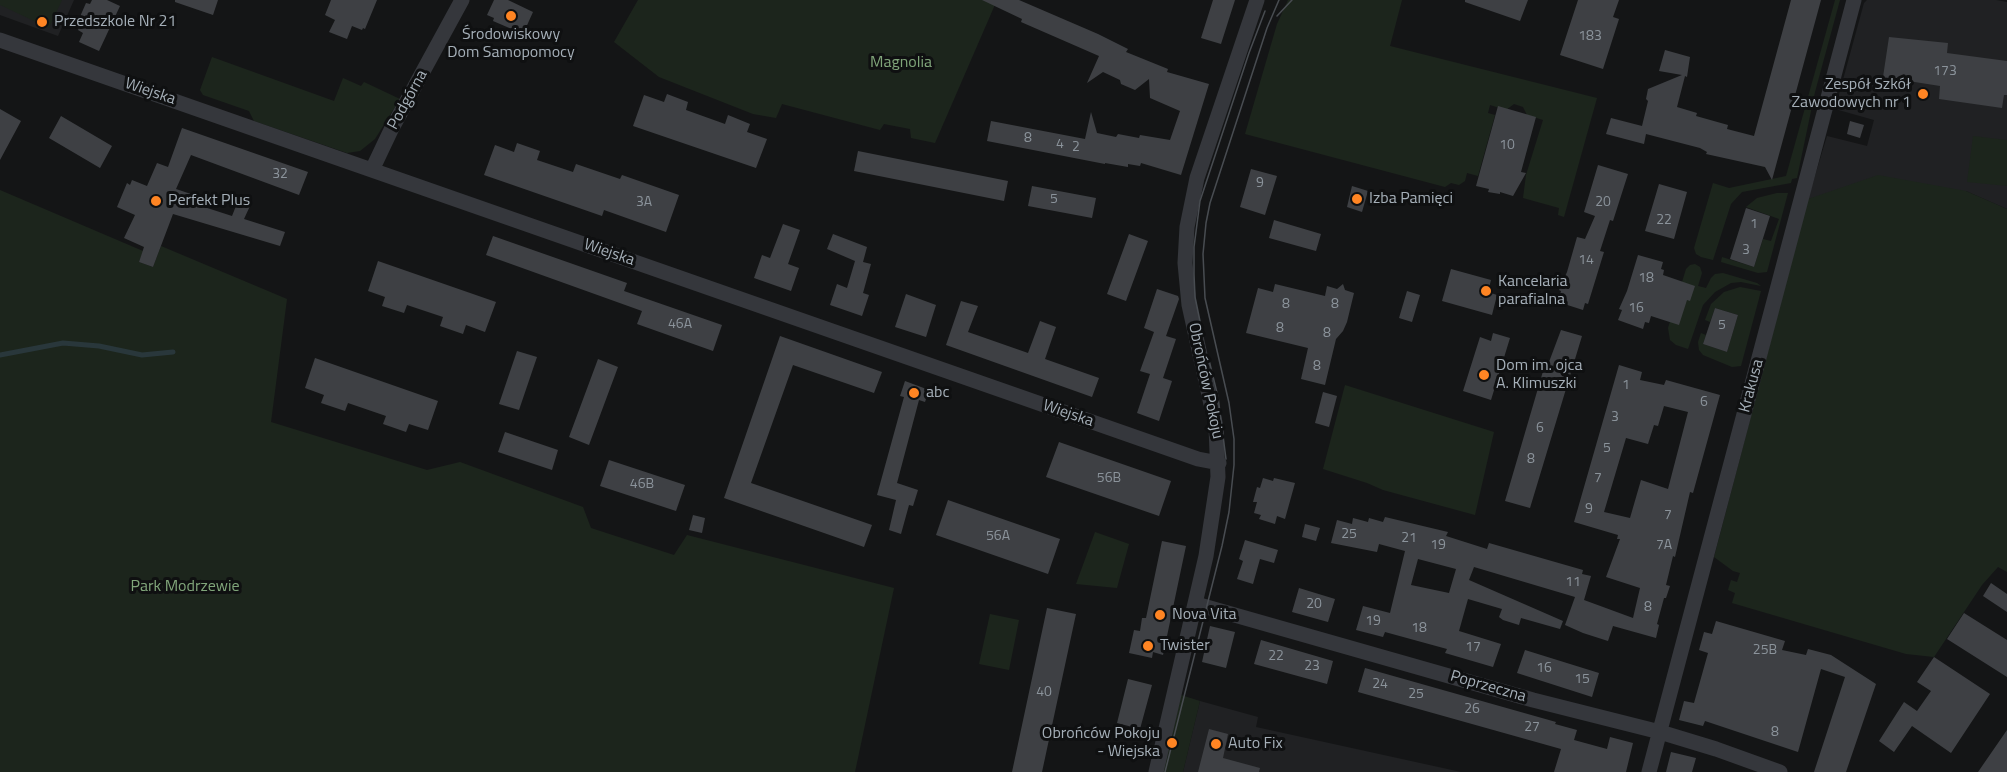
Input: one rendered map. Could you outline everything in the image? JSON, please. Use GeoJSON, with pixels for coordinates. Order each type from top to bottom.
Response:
{"type":"FeatureCollection","features":[{"type":"Feature","properties":{"kind":"street","name":"Podgórna"},"geometry":{"type":"LineString","coordinates":[[372,170],[391,129],[462,0]]}},
{"type":"Feature","properties":{"kind":"street","name":"Obrońców Pokoju"},"geometry":{"type":"LineString","coordinates":[[1156,772],[1196,604],[1216,500],[1219,463],[1216,427],[1196,341],[1187,280],[1185,198],[1208,142],[1257,0]]}},
{"type":"Feature","properties":{"kind":"street","name":"Krakusa"},"geometry":{"type":"LineString","coordinates":[[1649,772],[1854,0]]}},
{"type":"Feature","properties":{"kind":"street","name":"Wiejska"},"geometry":{"type":"LineString","coordinates":[[0,40],[1030,401],[1198,459],[1219,463]]}},
{"type":"Feature","properties":{"kind":"street","name":"Poprzeczna"},"geometry":{"type":"LineString","coordinates":[[1196,604],[1533,700],[1660,732],[1780,772]]}},
{"type":"Feature","properties":{"kind":"shaded area","name":"Przedszkole Nr 21"},"geometry":{"type":"Polygon","coordinates":[[[0,0],[74,0],[58,36],[0,15],[0,0]]]}},
{"type":"Feature","properties":{"kind":"shaded area","name":"Zespół Szkół Zawodowych nr 1"},"geometry":{"type":"Polygon","coordinates":[[[1867,0],[1996,0],[2007,2],[2007,209],[1966,191],[1808,199],[1827,136],[1867,146],[1874,120],[1835,109],[1864,3],[1867,0]]]}},
{"type":"Feature","properties":{"kind":"shaded area"},"geometry":{"type":"Polygon","coordinates":[[[1200,701],[1258,717],[1256,727],[1461,772],[1183,772],[1200,701]]]}},
{"type":"Feature","properties":{"kind":"green space"},"geometry":{"type":"Polygon","coordinates":[[[0,0],[62,0],[49,28],[0,5],[0,0]]]}},
{"type":"Feature","properties":{"kind":"green space","name":"Magnolia"},"geometry":{"type":"Polygon","coordinates":[[[638,0],[997,0],[935,143],[911,138],[910,129],[884,124],[880,130],[782,104],[776,118],[753,114],[659,77],[614,42],[638,0]]]}},
{"type":"Feature","properties":{"kind":"green space"},"geometry":{"type":"Polygon","coordinates":[[[1288,0],[1402,0],[1390,46],[1597,98],[1564,217],[1558,215],[1559,208],[1523,198],[1526,175],[1543,120],[1527,115],[1523,107],[1514,104],[1506,110],[1490,105],[1488,113],[1495,115],[1478,176],[1467,173],[1465,181],[1459,185],[1451,183],[1445,187],[1245,134],[1277,24],[1288,0]]]}},
{"type":"Feature","properties":{"kind":"green space"},"geometry":{"type":"Polygon","coordinates":[[[1835,0],[1840,0],[1815,92],[1797,178],[1792,179],[1791,183],[1742,192],[1731,204],[1713,260],[1701,257],[1696,254],[1694,248],[1713,183],[1729,188],[1786,176],[1835,0]]]}},
{"type":"Feature","properties":{"kind":"green space"},"geometry":{"type":"Polygon","coordinates":[[[212,57],[334,101],[343,78],[361,86],[364,82],[400,99],[375,139],[360,151],[347,153],[254,121],[249,111],[203,95],[200,90],[212,57]]]}},
{"type":"Feature","properties":{"kind":"green space"},"geometry":{"type":"Polygon","coordinates":[[[1973,136],[2007,140],[2007,186],[1967,182],[1973,136]]]}},
{"type":"Feature","properties":{"kind":"green space"},"geometry":{"type":"Polygon","coordinates":[[[1878,175],[1966,191],[2007,209],[2007,572],[1998,567],[1982,585],[1934,657],[1906,654],[1732,603],[1735,593],[1728,590],[1731,580],[1737,582],[1740,573],[1733,571],[1714,557],[1808,199],[1878,175]]]}},
{"type":"Feature","properties":{"kind":"green space","name":"Park Modrzewie"},"geometry":{"type":"Polygon","coordinates":[[[0,190],[143,251],[139,262],[153,267],[161,246],[287,299],[271,422],[427,470],[460,462],[583,507],[591,528],[674,555],[687,535],[894,588],[855,772],[0,772],[0,190]]]}},
{"type":"Feature","properties":{"kind":"green space"},"geometry":{"type":"Polygon","coordinates":[[[1788,193],[1767,272],[1758,273],[1721,262],[1722,257],[1754,267],[1763,239],[1771,241],[1779,219],[1746,207],[1757,198],[1788,193]]]}},
{"type":"Feature","properties":{"kind":"green space"},"geometry":{"type":"Polygon","coordinates":[[[1695,264],[1700,267],[1702,273],[1698,286],[1706,288],[1715,274],[1723,273],[1761,286],[1741,282],[1731,283],[1715,292],[1703,305],[1688,349],[1670,340],[1668,328],[1686,269],[1695,264]]]}},
{"type":"Feature","properties":{"kind":"green space"},"geometry":{"type":"Polygon","coordinates":[[[1740,287],[1761,291],[1741,366],[1732,367],[1703,355],[1699,350],[1698,342],[1701,333],[1706,335],[1703,344],[1727,352],[1738,315],[1715,308],[1710,322],[1705,320],[1711,304],[1724,292],[1740,287]]]}},
{"type":"Feature","properties":{"kind":"green space"},"geometry":{"type":"Polygon","coordinates":[[[1345,385],[1494,432],[1475,515],[1383,490],[1323,469],[1345,385]]]}},
{"type":"Feature","properties":{"kind":"green space"},"geometry":{"type":"Polygon","coordinates":[[[1095,532],[1129,544],[1117,588],[1076,584],[1095,532]]]}},
{"type":"Feature","properties":{"kind":"green space"},"geometry":{"type":"Polygon","coordinates":[[[990,614],[1019,620],[1009,670],[979,664],[990,614]]]}},
{"type":"Feature","properties":{"kind":"green space"},"geometry":{"type":"Polygon","coordinates":[[[1181,695],[1200,701],[1183,772],[1163,772],[1181,695]]]}},
{"type":"Feature","properties":{"kind":"building"},"geometry":{"type":"Polygon","coordinates":[[[92,0],[107,0],[120,6],[99,51],[79,42],[83,33],[78,30],[82,20],[79,19],[86,3],[90,4],[92,0]]]}},
{"type":"Feature","properties":{"kind":"building"},"geometry":{"type":"Polygon","coordinates":[[[175,0],[218,0],[213,15],[175,2],[175,0]]]}},
{"type":"Feature","properties":{"kind":"building"},"geometry":{"type":"Polygon","coordinates":[[[331,0],[377,0],[365,29],[352,26],[347,39],[329,32],[335,20],[325,15],[331,0]]]}},
{"type":"Feature","properties":{"kind":"building","name":"Środowiskowy Dom Samopomocy"},"geometry":{"type":"Polygon","coordinates":[[[494,0],[508,0],[533,12],[524,32],[493,21],[494,18],[487,15],[494,0]]]}},
{"type":"Feature","properties":{"kind":"building"},"geometry":{"type":"Polygon","coordinates":[[[982,0],[1019,0],[1098,34],[1128,49],[1126,52],[1168,69],[1167,72],[1209,84],[1181,175],[1141,163],[1140,166],[1128,164],[1128,167],[1105,164],[987,141],[991,121],[1085,139],[1091,112],[1097,133],[1116,137],[1118,134],[1139,138],[1140,135],[1170,140],[1180,111],[1150,98],[1149,79],[1135,90],[1103,72],[1087,83],[1099,56],[1021,22],[1022,19],[982,0]]]}},
{"type":"Feature","properties":{"kind":"building"},"geometry":{"type":"Polygon","coordinates":[[[1213,0],[1235,0],[1221,44],[1201,38],[1213,0]]]}},
{"type":"Feature","properties":{"kind":"building"},"geometry":{"type":"Polygon","coordinates":[[[1465,0],[1528,0],[1520,21],[1465,2],[1465,0]]]}},
{"type":"Feature","properties":{"kind":"building"},"geometry":{"type":"Polygon","coordinates":[[[1578,0],[1619,0],[1613,17],[1619,19],[1603,69],[1560,55],[1578,0]]]}},
{"type":"Feature","properties":{"kind":"building"},"geometry":{"type":"Polygon","coordinates":[[[1791,0],[1821,0],[1772,180],[1765,167],[1706,154],[1707,152],[1700,148],[1646,134],[1644,144],[1606,134],[1611,118],[1642,126],[1648,101],[1646,99],[1648,89],[1682,75],[1659,71],[1665,50],[1690,57],[1687,77],[1685,76],[1677,107],[1697,113],[1696,116],[1728,125],[1727,129],[1754,136],[1791,0]]]}},
{"type":"Feature","properties":{"kind":"building"},"geometry":{"type":"Polygon","coordinates":[[[1889,37],[1948,43],[1947,53],[2007,61],[2007,95],[2004,95],[2002,108],[1939,99],[1940,86],[1883,77],[1889,37]]]}},
{"type":"Feature","properties":{"kind":"building"},"geometry":{"type":"Polygon","coordinates":[[[667,94],[688,102],[686,110],[725,124],[728,115],[750,124],[747,132],[767,139],[756,168],[633,126],[644,95],[664,102],[667,94]]]}},
{"type":"Feature","properties":{"kind":"building"},"geometry":{"type":"Polygon","coordinates":[[[1498,106],[1536,117],[1521,172],[1526,173],[1513,196],[1500,192],[1500,194],[1488,192],[1489,189],[1476,186],[1498,106]]]}},
{"type":"Feature","properties":{"kind":"building"},"geometry":{"type":"Polygon","coordinates":[[[0,109],[21,121],[0,160],[0,109]]]}},
{"type":"Feature","properties":{"kind":"building"},"geometry":{"type":"Polygon","coordinates":[[[61,116],[112,146],[100,168],[49,138],[61,116]]]}},
{"type":"Feature","properties":{"kind":"building"},"geometry":{"type":"Polygon","coordinates":[[[1850,121],[1864,125],[1860,138],[1847,134],[1850,121]]]}},
{"type":"Feature","properties":{"kind":"building"},"geometry":{"type":"Polygon","coordinates":[[[182,128],[308,172],[299,195],[191,155],[176,189],[203,198],[201,206],[232,216],[238,201],[250,206],[244,219],[285,232],[280,246],[173,214],[153,267],[139,262],[144,247],[124,238],[135,215],[117,207],[127,183],[130,185],[132,180],[147,186],[157,163],[168,167],[182,128]]]}},
{"type":"Feature","properties":{"kind":"building"},"geometry":{"type":"Polygon","coordinates":[[[517,143],[540,151],[537,160],[573,172],[576,164],[620,179],[622,175],[679,195],[666,232],[604,210],[602,216],[484,175],[495,145],[514,152],[517,143]]]}},
{"type":"Feature","properties":{"kind":"building"},"geometry":{"type":"Polygon","coordinates":[[[858,151],[1008,181],[1004,201],[854,171],[858,151]]]}},
{"type":"Feature","properties":{"kind":"building"},"geometry":{"type":"Polygon","coordinates":[[[1598,165],[1628,174],[1613,221],[1610,220],[1600,251],[1604,252],[1588,304],[1585,303],[1583,310],[1558,302],[1561,291],[1559,290],[1577,237],[1585,239],[1595,216],[1584,212],[1598,165]]]}},
{"type":"Feature","properties":{"kind":"building"},"geometry":{"type":"Polygon","coordinates":[[[1251,169],[1277,176],[1265,215],[1240,207],[1251,169]]]}},
{"type":"Feature","properties":{"kind":"building"},"geometry":{"type":"Polygon","coordinates":[[[1659,184],[1687,192],[1674,239],[1645,231],[1659,184]]]}},
{"type":"Feature","properties":{"kind":"building"},"geometry":{"type":"Polygon","coordinates":[[[1032,186],[1096,198],[1092,218],[1028,206],[1032,186]]]}},
{"type":"Feature","properties":{"kind":"building","name":"Izba Pamięci"},"geometry":{"type":"Polygon","coordinates":[[[1352,186],[1368,191],[1362,212],[1347,207],[1352,186]]]}},
{"type":"Feature","properties":{"kind":"building"},"geometry":{"type":"Polygon","coordinates":[[[1746,208],[1770,216],[1754,267],[1730,259],[1746,208]]]}},
{"type":"Feature","properties":{"kind":"building"},"geometry":{"type":"Polygon","coordinates":[[[1274,220],[1321,234],[1316,251],[1269,238],[1274,220]]]}},
{"type":"Feature","properties":{"kind":"building"},"geometry":{"type":"Polygon","coordinates":[[[783,224],[800,230],[788,264],[799,268],[791,291],[754,278],[762,255],[770,258],[783,224]]]}},
{"type":"Feature","properties":{"kind":"building"},"geometry":{"type":"Polygon","coordinates":[[[833,234],[867,247],[863,262],[871,264],[863,293],[869,295],[862,316],[830,305],[837,284],[847,288],[855,261],[827,249],[833,234]]]}},
{"type":"Feature","properties":{"kind":"building"},"geometry":{"type":"Polygon","coordinates":[[[1129,234],[1148,241],[1126,301],[1107,294],[1129,234]]]}},
{"type":"Feature","properties":{"kind":"building"},"geometry":{"type":"Polygon","coordinates":[[[493,236],[627,283],[624,291],[722,325],[713,351],[637,324],[642,311],[486,255],[493,236]]]}},
{"type":"Feature","properties":{"kind":"building"},"geometry":{"type":"Polygon","coordinates":[[[1638,255],[1663,262],[1661,269],[1664,270],[1663,275],[1695,286],[1690,301],[1687,300],[1679,325],[1651,316],[1649,323],[1645,322],[1643,329],[1618,320],[1622,310],[1619,309],[1638,255]]]}},
{"type":"Feature","properties":{"kind":"building"},"geometry":{"type":"Polygon","coordinates":[[[378,261],[496,302],[485,332],[466,325],[463,334],[440,326],[443,317],[407,305],[404,313],[382,306],[385,297],[368,291],[378,261]]]}},
{"type":"Feature","properties":{"kind":"building"},"geometry":{"type":"Polygon","coordinates":[[[1451,269],[1491,280],[1488,292],[1497,295],[1492,315],[1442,301],[1451,269]]]}},
{"type":"Feature","properties":{"kind":"building"},"geometry":{"type":"Polygon","coordinates":[[[1275,284],[1325,296],[1327,286],[1337,289],[1343,284],[1345,290],[1354,293],[1347,322],[1336,339],[1325,385],[1301,379],[1308,348],[1246,333],[1258,288],[1273,292],[1275,284]]]}},
{"type":"Feature","properties":{"kind":"building"},"geometry":{"type":"Polygon","coordinates":[[[1157,289],[1178,296],[1179,299],[1166,336],[1176,339],[1163,378],[1172,381],[1159,421],[1137,413],[1150,374],[1140,371],[1154,332],[1144,328],[1157,289]]]}},
{"type":"Feature","properties":{"kind":"building"},"geometry":{"type":"Polygon","coordinates":[[[1407,291],[1420,295],[1412,322],[1399,318],[1407,291]]]}},
{"type":"Feature","properties":{"kind":"building"},"geometry":{"type":"Polygon","coordinates":[[[906,294],[936,305],[926,337],[895,327],[906,294]]]}},
{"type":"Feature","properties":{"kind":"building"},"geometry":{"type":"Polygon","coordinates":[[[961,301],[978,306],[968,332],[1028,353],[1040,321],[1056,327],[1045,359],[1099,378],[1092,397],[946,345],[961,301]]]}},
{"type":"Feature","properties":{"kind":"building"},"geometry":{"type":"Polygon","coordinates":[[[1715,308],[1738,315],[1727,352],[1703,344],[1715,308]]]}},
{"type":"Feature","properties":{"kind":"building"},"geometry":{"type":"Polygon","coordinates":[[[1561,330],[1582,336],[1530,508],[1505,501],[1546,361],[1549,362],[1561,330]]]}},
{"type":"Feature","properties":{"kind":"building","name":"Dom im. ojca A. Klimuszki"},"geometry":{"type":"Polygon","coordinates":[[[1493,333],[1510,338],[1491,400],[1463,391],[1480,337],[1491,341],[1493,333]]]}},
{"type":"Feature","properties":{"kind":"building"},"geometry":{"type":"Polygon","coordinates":[[[780,336],[882,372],[874,393],[793,365],[751,483],[872,525],[864,547],[724,498],[780,336]]]}},
{"type":"Feature","properties":{"kind":"building"},"geometry":{"type":"Polygon","coordinates":[[[517,351],[537,357],[519,410],[499,404],[517,351]]]}},
{"type":"Feature","properties":{"kind":"building"},"geometry":{"type":"Polygon","coordinates":[[[315,358],[438,401],[428,430],[409,424],[406,432],[383,424],[386,416],[348,403],[345,411],[321,403],[324,395],[305,388],[315,358]]]}},
{"type":"Feature","properties":{"kind":"building"},"geometry":{"type":"Polygon","coordinates":[[[598,359],[618,367],[589,445],[569,437],[598,359]]]}},
{"type":"Feature","properties":{"kind":"building"},"geometry":{"type":"Polygon","coordinates":[[[1619,365],[1642,372],[1640,380],[1664,385],[1666,380],[1720,395],[1693,493],[1690,492],[1675,557],[1673,556],[1666,585],[1670,586],[1657,624],[1659,625],[1656,638],[1613,626],[1608,641],[1583,633],[1565,625],[1575,597],[1474,567],[1469,580],[1563,621],[1560,629],[1521,618],[1519,625],[1503,620],[1499,617],[1502,609],[1468,599],[1459,631],[1501,644],[1493,667],[1445,653],[1447,649],[1385,632],[1383,637],[1356,630],[1363,606],[1390,613],[1405,551],[1379,544],[1377,552],[1331,543],[1337,520],[1352,524],[1353,518],[1368,522],[1369,518],[1383,522],[1385,517],[1448,532],[1446,536],[1487,549],[1489,543],[1583,570],[1582,574],[1591,576],[1584,600],[1633,618],[1640,588],[1606,577],[1620,539],[1617,539],[1618,535],[1574,522],[1619,365]],[[1664,406],[1658,426],[1654,425],[1648,444],[1626,438],[1604,512],[1630,518],[1641,480],[1668,489],[1688,412],[1664,406]],[[1418,559],[1411,585],[1449,593],[1456,569],[1418,559]]]}},
{"type":"Feature","properties":{"kind":"building"},"geometry":{"type":"Polygon","coordinates":[[[905,381],[929,390],[925,402],[919,400],[897,483],[918,490],[913,506],[909,505],[901,534],[889,530],[896,500],[877,495],[904,397],[900,396],[905,381]]]}},
{"type":"Feature","properties":{"kind":"building"},"geometry":{"type":"Polygon","coordinates":[[[1323,392],[1337,396],[1329,427],[1315,423],[1323,392]]]}},
{"type":"Feature","properties":{"kind":"building"},"geometry":{"type":"Polygon","coordinates":[[[505,432],[558,450],[552,470],[498,452],[505,432]]]}},
{"type":"Feature","properties":{"kind":"building"},"geometry":{"type":"Polygon","coordinates":[[[1059,442],[1171,481],[1159,516],[1046,477],[1059,442]]]}},
{"type":"Feature","properties":{"kind":"building"},"geometry":{"type":"Polygon","coordinates":[[[609,460],[685,485],[676,511],[600,486],[609,460]]]}},
{"type":"Feature","properties":{"kind":"building"},"geometry":{"type":"Polygon","coordinates":[[[1263,478],[1295,483],[1285,519],[1277,516],[1275,524],[1259,519],[1261,515],[1254,513],[1257,502],[1253,502],[1257,487],[1260,488],[1263,478]]]}},
{"type":"Feature","properties":{"kind":"building"},"geometry":{"type":"Polygon","coordinates":[[[948,500],[1060,539],[1048,574],[936,535],[948,500]]]}},
{"type":"Feature","properties":{"kind":"building"},"geometry":{"type":"Polygon","coordinates":[[[693,515],[705,518],[702,533],[689,530],[693,515]]]}},
{"type":"Feature","properties":{"kind":"building"},"geometry":{"type":"Polygon","coordinates":[[[1305,524],[1320,528],[1316,541],[1302,537],[1305,524]]]}},
{"type":"Feature","properties":{"kind":"building"},"geometry":{"type":"Polygon","coordinates":[[[1245,540],[1278,550],[1274,563],[1260,559],[1253,584],[1237,579],[1243,561],[1239,559],[1245,540]]]}},
{"type":"Feature","properties":{"kind":"building"},"geometry":{"type":"Polygon","coordinates":[[[1162,541],[1186,546],[1163,655],[1153,652],[1152,658],[1129,653],[1134,630],[1140,631],[1142,618],[1146,618],[1162,541]]]}},
{"type":"Feature","properties":{"kind":"building"},"geometry":{"type":"Polygon","coordinates":[[[1991,583],[2007,594],[2007,612],[1983,596],[1991,583]]]}},
{"type":"Feature","properties":{"kind":"building"},"geometry":{"type":"Polygon","coordinates":[[[1299,588],[1335,599],[1328,622],[1292,612],[1299,588]]]}},
{"type":"Feature","properties":{"kind":"building"},"geometry":{"type":"Polygon","coordinates":[[[1047,608],[1076,614],[1042,772],[1012,772],[1047,608]]]}},
{"type":"Feature","properties":{"kind":"building"},"geometry":{"type":"Polygon","coordinates":[[[1964,613],[2007,640],[2007,677],[1947,639],[1964,613]]]}},
{"type":"Feature","properties":{"kind":"building"},"geometry":{"type":"Polygon","coordinates":[[[1716,621],[1785,641],[1782,650],[1806,655],[1808,649],[1831,655],[1876,684],[1846,772],[1814,772],[1845,677],[1821,669],[1798,752],[1705,721],[1703,726],[1679,720],[1684,701],[1694,703],[1708,653],[1699,650],[1704,632],[1712,634],[1716,621]]]}},
{"type":"Feature","properties":{"kind":"building"},"geometry":{"type":"Polygon","coordinates":[[[1210,626],[1235,632],[1226,668],[1202,662],[1210,626]]]}},
{"type":"Feature","properties":{"kind":"building"},"geometry":{"type":"Polygon","coordinates":[[[1261,640],[1333,661],[1327,684],[1254,664],[1261,640]]]}},
{"type":"Feature","properties":{"kind":"building"},"geometry":{"type":"Polygon","coordinates":[[[1525,650],[1599,673],[1592,697],[1517,673],[1525,650]]]}},
{"type":"Feature","properties":{"kind":"building"},"geometry":{"type":"Polygon","coordinates":[[[1934,657],[1990,694],[1951,753],[1912,726],[1894,752],[1879,741],[1904,702],[1917,711],[1931,691],[1917,682],[1934,657]]]}},
{"type":"Feature","properties":{"kind":"building"},"geometry":{"type":"Polygon","coordinates":[[[1365,668],[1556,722],[1555,724],[1577,730],[1574,740],[1607,749],[1610,737],[1633,743],[1626,772],[1554,772],[1561,749],[1358,692],[1365,668]]]}},
{"type":"Feature","properties":{"kind":"building"},"geometry":{"type":"Polygon","coordinates":[[[1128,679],[1152,685],[1140,729],[1117,723],[1128,679]]]}},
{"type":"Feature","properties":{"kind":"building"},"geometry":{"type":"Polygon","coordinates":[[[1209,729],[1228,734],[1223,758],[1260,768],[1259,772],[1198,772],[1209,729]]]}},
{"type":"Feature","properties":{"kind":"building"},"geometry":{"type":"Polygon","coordinates":[[[2007,730],[2007,772],[1978,772],[2007,730]]]}},
{"type":"Feature","properties":{"kind":"building"},"geometry":{"type":"Polygon","coordinates":[[[1671,752],[1696,758],[1692,772],[1666,772],[1671,752]]]}},
{"type":"Feature","properties":{"kind":"waterway"},"geometry":{"type":"LineString","coordinates":[[0,355],[63,343],[99,346],[142,355],[173,352]]}},
{"type":"Feature","properties":{"kind":"tram line"},"geometry":{"type":"LineString","coordinates":[[1165,772],[1222,546],[1229,512],[1234,465],[1234,439],[1229,403],[1205,298],[1203,254],[1206,223],[1210,203],[1267,28],[1279,0]]}},
{"type":"Feature","properties":{"kind":"tram line"},"geometry":{"type":"LineString","coordinates":[[1277,16],[1292,0]]}},
{"type":"Feature","properties":{"kind":"tram line"},"geometry":{"type":"LineString","coordinates":[[1201,326],[1195,297],[1194,274],[1194,247],[1200,201],[1265,11]]}},
{"type":"Feature","properties":{"kind":"tram line"},"geometry":{"type":"LineString","coordinates":[[1208,356],[1218,397],[1226,459]]}},
{"type":"Feature","properties":{"kind":"place","name":"Środowiskowy Dom Samopomocy"},"geometry":{"type":"Point","coordinates":[511,16]}},
{"type":"Feature","properties":{"kind":"place","name":"Przedszkole Nr 21"},"geometry":{"type":"Point","coordinates":[42,22]}},
{"type":"Feature","properties":{"kind":"place","name":"Zespół Szkół Zawodowych nr 1"},"geometry":{"type":"Point","coordinates":[1923,94]}},
{"type":"Feature","properties":{"kind":"place","name":"Izba Pamięci"},"geometry":{"type":"Point","coordinates":[1357,199]}},
{"type":"Feature","properties":{"kind":"place","name":"Perfekt Plus"},"geometry":{"type":"Point","coordinates":[156,201]}},
{"type":"Feature","properties":{"kind":"place","name":"Kancelaria parafialna"},"geometry":{"type":"Point","coordinates":[1486,291]}},
{"type":"Feature","properties":{"kind":"place","name":"Dom im. ojca A. Klimuszki"},"geometry":{"type":"Point","coordinates":[1484,375]}},
{"type":"Feature","properties":{"kind":"place","name":"abc"},"geometry":{"type":"Point","coordinates":[914,393]}},
{"type":"Feature","properties":{"kind":"place","name":"Nova Vita"},"geometry":{"type":"Point","coordinates":[1160,615]}},
{"type":"Feature","properties":{"kind":"place","name":"Twister"},"geometry":{"type":"Point","coordinates":[1148,646]}},
{"type":"Feature","properties":{"kind":"place","name":"Obrońców Pokoju - Wiejska"},"geometry":{"type":"Point","coordinates":[1172,743]}},
{"type":"Feature","properties":{"kind":"place","name":"Auto Fix"},"geometry":{"type":"Point","coordinates":[1216,744]}}]}
